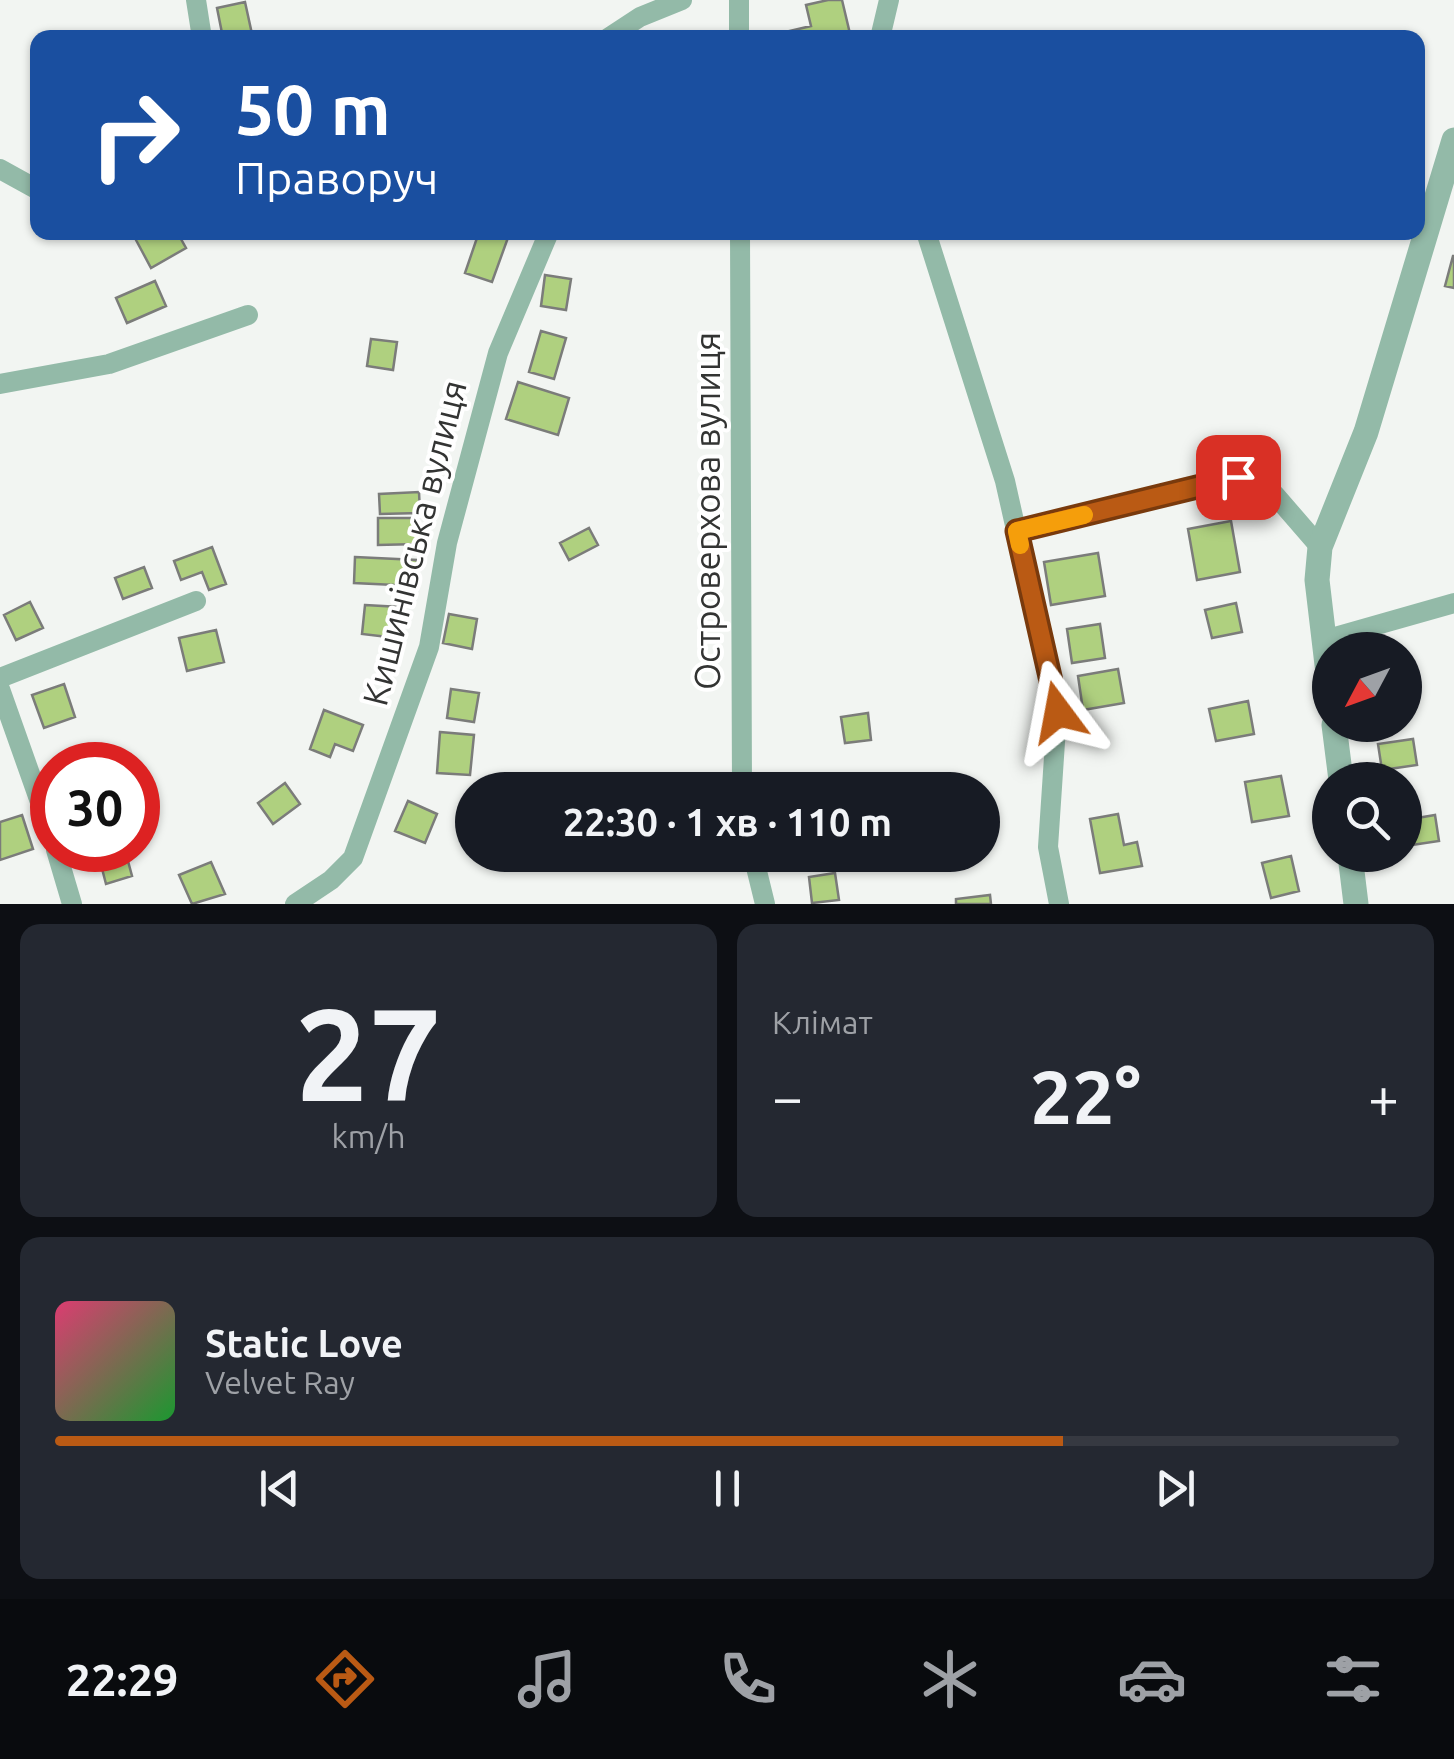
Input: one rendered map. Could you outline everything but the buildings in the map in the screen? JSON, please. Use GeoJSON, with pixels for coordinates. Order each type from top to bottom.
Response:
{"type":"FeatureCollection","features":[{"type":"Feature","properties":{"kind":"street"},"geometry":{"type":"LineString","coordinates":[[196,0],[201,30]]}},
{"type":"Feature","properties":{"kind":"street"},"geometry":{"type":"LineString","coordinates":[[620,30],[640,17],[682,0]]}},
{"type":"Feature","properties":{"kind":"street"},"geometry":{"type":"LineString","coordinates":[[739,0],[739,30]]}},
{"type":"Feature","properties":{"kind":"street"},"geometry":{"type":"LineString","coordinates":[[882,30],[889,0]]}},
{"type":"Feature","properties":{"kind":"street"},"geometry":{"type":"LineString","coordinates":[[1425,236],[1454,140]]}},
{"type":"Feature","properties":{"kind":"street"},"geometry":{"type":"LineString","coordinates":[[0,168],[30,185]]}},
{"type":"Feature","properties":{"kind":"street","name":"Кишинівська вулиця"},"geometry":{"type":"LineString","coordinates":[[295,904],[331,880],[353,858],[429,647],[446,543],[498,352],[546,240]]}},
{"type":"Feature","properties":{"kind":"street","name":"Островерхова вулиця"},"geometry":{"type":"LineString","coordinates":[[740,240],[742,772]]}},
{"type":"Feature","properties":{"kind":"street"},"geometry":{"type":"LineString","coordinates":[[928,240],[1017,531],[1058,712],[1048,847],[1059,904]]}},
{"type":"Feature","properties":{"kind":"street"},"geometry":{"type":"LineString","coordinates":[[1323,632],[1317,580],[1320,547],[1366,432],[1424,240]]}},
{"type":"Feature","properties":{"kind":"street"},"geometry":{"type":"LineString","coordinates":[[0,384],[110,364],[248,315]]}},
{"type":"Feature","properties":{"kind":"street"},"geometry":{"type":"LineString","coordinates":[[1017,531],[1238,477],[1275,495],[1320,547]]}},
{"type":"Feature","properties":{"kind":"street"},"geometry":{"type":"LineString","coordinates":[[0,678],[196,601]]}},
{"type":"Feature","properties":{"kind":"street"},"geometry":{"type":"LineString","coordinates":[[1353,632],[1454,604]]}},
{"type":"Feature","properties":{"kind":"street"},"geometry":{"type":"LineString","coordinates":[[0,689],[30,774]]}},
{"type":"Feature","properties":{"kind":"street"},"geometry":{"type":"LineString","coordinates":[[63,872],[72,904]]}},
{"type":"Feature","properties":{"kind":"street"},"geometry":{"type":"LineString","coordinates":[[757,872],[765,904]]}},
{"type":"Feature","properties":{"kind":"street"},"geometry":{"type":"LineString","coordinates":[[1352,872],[1356,904]]}},
{"type":"Feature","properties":{"kind":"slow traffic"},"geometry":{"type":"LineString","coordinates":[[1020,545],[1017,531],[1084,515]]}},
{"type":"Feature","properties":{"kind":"route"},"geometry":{"type":"LineString","coordinates":[[1058,712],[1017,531],[1238,477]]}}]}
